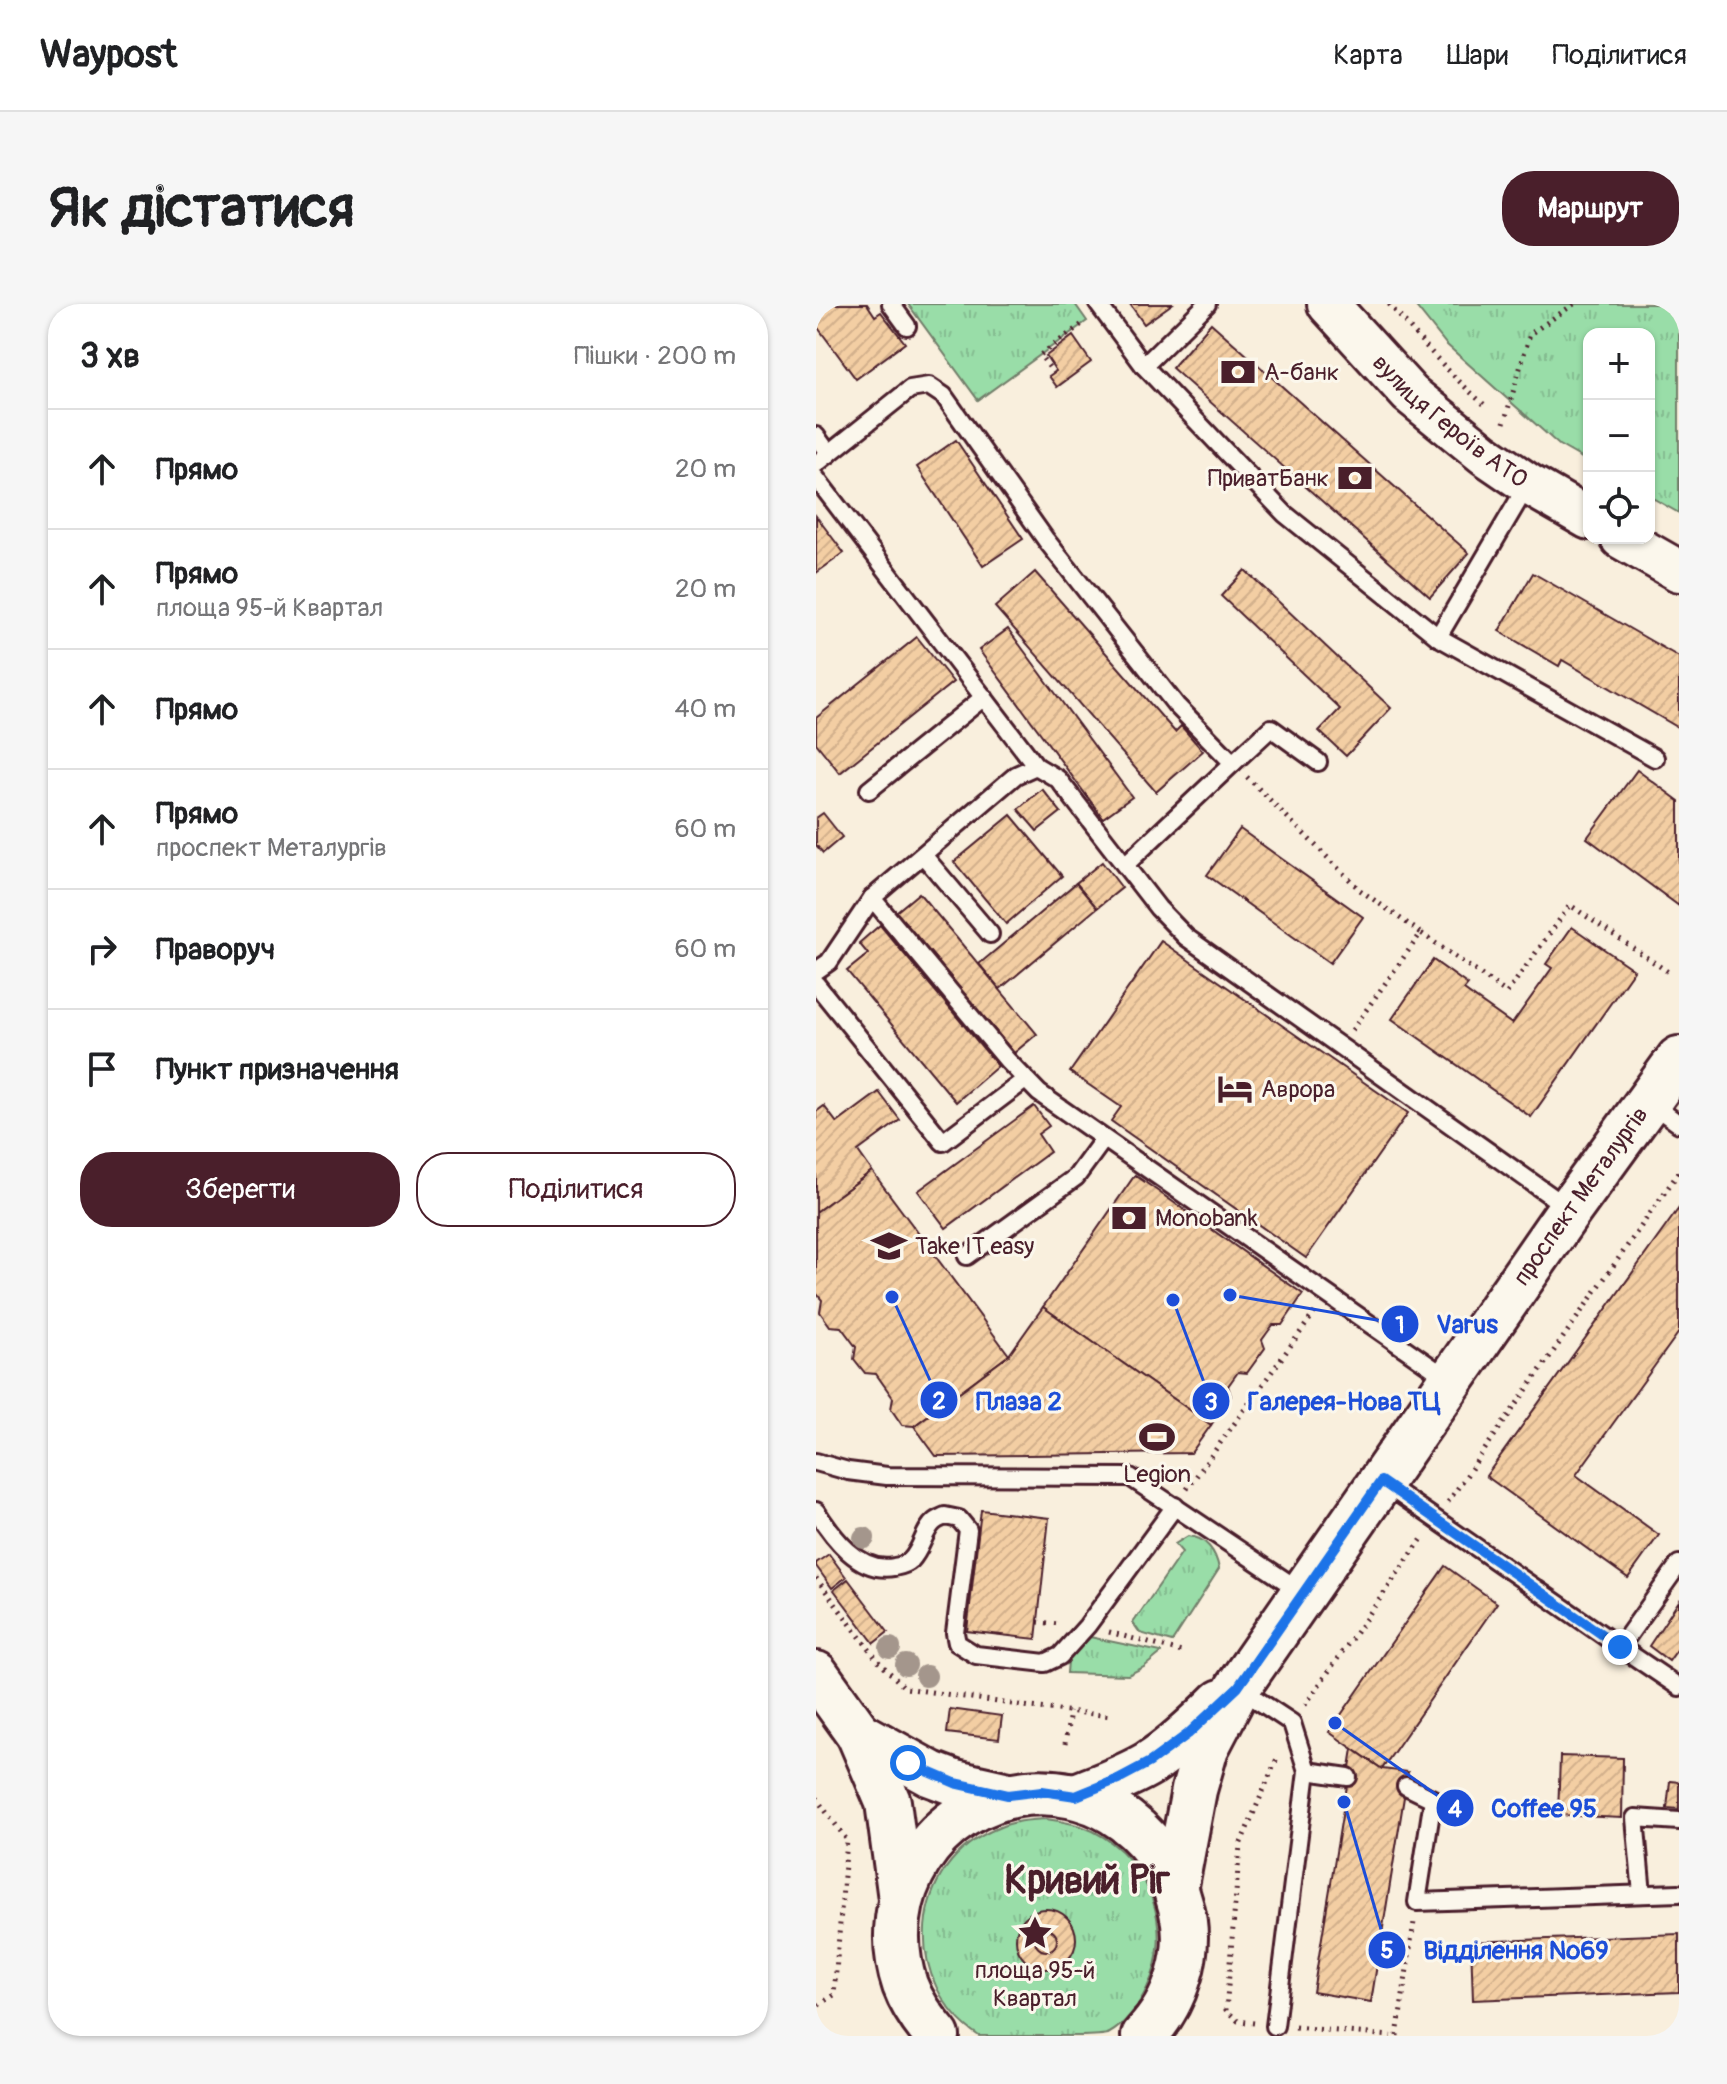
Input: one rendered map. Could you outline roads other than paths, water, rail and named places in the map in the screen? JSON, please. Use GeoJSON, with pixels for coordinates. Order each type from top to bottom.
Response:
{"type":"FeatureCollection","features":[{"type":"Feature","properties":{"kind":"main road","name":"проспект Металургів"},"geometry":{"type":"LineString","coordinates":[[1238,1687],[1570,1209],[1664,1113],[1679,1059]]}},
{"type":"Feature","properties":{"kind":"main road"},"geometry":{"type":"LineString","coordinates":[[816,1674],[859,1734],[888,1802],[901,1899]]}},
{"type":"Feature","properties":{"kind":"main road"},"geometry":{"type":"LineString","coordinates":[[1076,1796],[1150,1762],[1188,1734],[1238,1687]]}},
{"type":"Feature","properties":{"kind":"main road"},"geometry":{"type":"LineString","coordinates":[[1176,1885],[1188,1816],[1206,1748],[1238,1687]]}},
{"type":"Feature","properties":{"kind":"main road"},"geometry":{"type":"LineString","coordinates":[[859,1734],[931,1774],[1008,1795]]}},
{"type":"Feature","properties":{"kind":"main road"},"geometry":{"type":"LineString","coordinates":[[937,2036],[919,2013],[906,1988],[900,1965],[898,1916],[912,1870],[929,1844],[952,1822],[978,1806],[1008,1795],[1042,1791],[1076,1796],[1126,1820],[1147,1839],[1176,1885],[1184,1917],[1185,1949],[1164,2028]]}},
{"type":"Feature","properties":{"kind":"main road"},"geometry":{"type":"LineString","coordinates":[[901,2036],[906,1988]]}},
{"type":"Feature","properties":{"kind":"street","name":"вулиця Героїв АТО"},"geometry":{"type":"LineString","coordinates":[[1328,304],[1410,394],[1484,454],[1583,516]]}},
{"type":"Feature","properties":{"kind":"street"},"geometry":{"type":"LineString","coordinates":[[1632,544],[1679,571]]}},
{"type":"Feature","properties":{"kind":"lane"},"geometry":{"type":"LineString","coordinates":[[891,304],[907,326]]}},
{"type":"Feature","properties":{"kind":"lane"},"geometry":{"type":"LineString","coordinates":[[1144,366],[1207,304]]}},
{"type":"Feature","properties":{"kind":"lane"},"geometry":{"type":"LineString","coordinates":[[1100,307],[1144,366],[1285,514],[1438,637],[1655,758]]}},
{"type":"Feature","properties":{"kind":"lane"},"geometry":{"type":"LineString","coordinates":[[816,436],[822,459],[910,389],[929,386],[944,396],[1055,552],[1176,705],[1233,763]]}},
{"type":"Feature","properties":{"kind":"lane"},"geometry":{"type":"LineString","coordinates":[[816,478],[1036,766],[1058,779],[1158,908],[1186,937],[1570,1209]]}},
{"type":"Feature","properties":{"kind":"lane"},"geometry":{"type":"LineString","coordinates":[[1438,637],[1528,484]]}},
{"type":"Feature","properties":{"kind":"lane"},"geometry":{"type":"LineString","coordinates":[[869,790],[984,697]]}},
{"type":"Feature","properties":{"kind":"lane"},"geometry":{"type":"LineString","coordinates":[[1125,865],[1271,728],[1318,762]]}},
{"type":"Feature","properties":{"kind":"lane"},"geometry":{"type":"LineString","coordinates":[[816,971],[829,962],[872,898],[1016,775],[1036,766]]}},
{"type":"Feature","properties":{"kind":"lane"},"geometry":{"type":"LineString","coordinates":[[923,855],[990,934]]}},
{"type":"Feature","properties":{"kind":"lane"},"geometry":{"type":"LineString","coordinates":[[872,898],[1039,1093],[1451,1381]]}},
{"type":"Feature","properties":{"kind":"lane"},"geometry":{"type":"LineString","coordinates":[[816,984],[943,1142],[1025,1080]]}},
{"type":"Feature","properties":{"kind":"lane"},"geometry":{"type":"LineString","coordinates":[[967,1256],[1076,1177],[1103,1140]]}},
{"type":"Feature","properties":{"kind":"lane"},"geometry":{"type":"LineString","coordinates":[[816,1462],[848,1471],[887,1476],[1130,1477],[1304,1593]]}},
{"type":"Feature","properties":{"kind":"lane"},"geometry":{"type":"LineString","coordinates":[[1381,1481],[1679,1687]]}},
{"type":"Feature","properties":{"kind":"lane"},"geometry":{"type":"LineString","coordinates":[[816,1511],[829,1531],[850,1553],[872,1566],[890,1568],[909,1563],[932,1523],[945,1516],[959,1519],[968,1530],[955,1633],[957,1643],[976,1655],[1045,1663],[1060,1656],[1087,1626],[1175,1506]]}},
{"type":"Feature","properties":{"kind":"lane"},"geometry":{"type":"LineString","coordinates":[[1620,1647],[1679,1564]]}},
{"type":"Feature","properties":{"kind":"lane"},"geometry":{"type":"LineString","coordinates":[[1238,1687],[1292,1723],[1307,1771],[1275,2026]]}},
{"type":"Feature","properties":{"kind":"lane"},"geometry":{"type":"LineString","coordinates":[[1307,1771],[1348,1777]]}},
{"type":"Feature","properties":{"kind":"lane"},"geometry":{"type":"LineString","coordinates":[[1406,1786],[1433,1799],[1417,1902],[1679,1893]]}},
{"type":"Feature","properties":{"kind":"lane"},"geometry":{"type":"LineString","coordinates":[[1642,1894],[1635,1818],[1679,1821]]}},
{"type":"Feature","properties":{"kind":"place","name":"А-банк"},"geometry":{"type":"Point","coordinates":[1238,372]}},
{"type":"Feature","properties":{"kind":"place","name":"ПриватБанк"},"geometry":{"type":"Point","coordinates":[1355,478]}},
{"type":"Feature","properties":{"kind":"place","name":"Аврора"},"geometry":{"type":"Point","coordinates":[1235,1089]}},
{"type":"Feature","properties":{"kind":"place","name":"Monobank"},"geometry":{"type":"Point","coordinates":[1129,1218]}},
{"type":"Feature","properties":{"kind":"place","name":"Take IT easy"},"geometry":{"type":"Point","coordinates":[889,1246]}},
{"type":"Feature","properties":{"kind":"place","name":"Varus"},"geometry":{"type":"Point","coordinates":[1230,1295]}},
{"type":"Feature","properties":{"kind":"place","name":"Плаза 2"},"geometry":{"type":"Point","coordinates":[892,1297]}},
{"type":"Feature","properties":{"kind":"place","name":"Галерея-Нова ТЦ"},"geometry":{"type":"Point","coordinates":[1173,1300]}},
{"type":"Feature","properties":{"kind":"place","name":"Legion"},"geometry":{"type":"Point","coordinates":[1157,1437]}},
{"type":"Feature","properties":{"kind":"place","name":"Coffee 95"},"geometry":{"type":"Point","coordinates":[1335,1723]}},
{"type":"Feature","properties":{"kind":"place","name":"Відділення №69"},"geometry":{"type":"Point","coordinates":[1344,1802]}},
{"type":"Feature","properties":{"kind":"place","name":"площа 95-й Квартал"},"geometry":{"type":"Point","coordinates":[1035,1933]}},
{"type":"Feature","properties":{"kind":"district","name":"Кривий Ріг"},"geometry":{"type":"Point","coordinates":[1087,1880]}}]}
